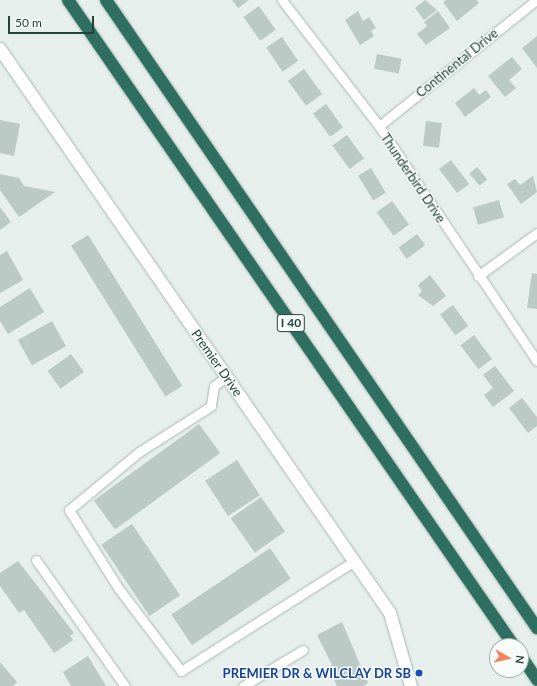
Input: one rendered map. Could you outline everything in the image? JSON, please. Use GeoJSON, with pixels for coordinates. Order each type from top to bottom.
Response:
{"type":"FeatureCollection","features":[{"type":"Feature","properties":{"kind":"highway","name":"I 40"},"geometry":{"type":"LineString","coordinates":[[68,0],[508,638]]}},
{"type":"Feature","properties":{"kind":"highway","name":"I 40"},"geometry":{"type":"LineString","coordinates":[[106,0],[537,628]]}},
{"type":"Feature","properties":{"kind":"highway"},"geometry":{"type":"LineString","coordinates":[[529,668],[537,680]]}},
{"type":"Feature","properties":{"kind":"street","name":"Thunderbird Drive"},"geometry":{"type":"LineString","coordinates":[[282,0],[379,126],[478,276],[537,361]]}},
{"type":"Feature","properties":{"kind":"street","name":"Continental Drive"},"geometry":{"type":"LineString","coordinates":[[379,126],[536,0]]}},
{"type":"Feature","properties":{"kind":"street","name":"Premier Drive"},"geometry":{"type":"LineString","coordinates":[[0,50],[390,613],[411,686]]}},
{"type":"Feature","properties":{"kind":"street"},"geometry":{"type":"LineString","coordinates":[[478,276],[537,233]]}},
{"type":"Feature","properties":{"kind":"street"},"geometry":{"type":"LineString","coordinates":[[226,377],[214,386],[211,406],[139,452],[69,510],[119,589],[181,671],[354,561]]}},
{"type":"Feature","properties":{"kind":"street"},"geometry":{"type":"LineString","coordinates":[[36,560],[125,686]]}},
{"type":"Feature","properties":{"kind":"street"},"geometry":{"type":"LineString","coordinates":[[243,686],[303,650]]}},
{"type":"Feature","properties":{"kind":"building"},"geometry":{"type":"Polygon","coordinates":[[[232,0],[249,0],[238,8],[232,0]]]}},
{"type":"Feature","properties":{"kind":"building"},"geometry":{"type":"Polygon","coordinates":[[[425,0],[437,10],[424,20],[415,8],[425,0]]]}},
{"type":"Feature","properties":{"kind":"building"},"geometry":{"type":"Polygon","coordinates":[[[446,0],[477,0],[479,3],[457,21],[443,2],[446,0]]]}},
{"type":"Feature","properties":{"kind":"building"},"geometry":{"type":"Polygon","coordinates":[[[259,6],[276,30],[260,41],[243,17],[259,6]]]}},
{"type":"Feature","properties":{"kind":"building"},"geometry":{"type":"Polygon","coordinates":[[[358,11],[363,21],[369,17],[376,28],[371,31],[374,36],[360,45],[345,20],[358,11]]]}},
{"type":"Feature","properties":{"kind":"building"},"geometry":{"type":"Polygon","coordinates":[[[438,11],[450,28],[426,45],[417,34],[427,26],[424,22],[438,11]]]}},
{"type":"Feature","properties":{"kind":"building"},"geometry":{"type":"Polygon","coordinates":[[[537,36],[537,68],[522,48],[537,36]]]}},
{"type":"Feature","properties":{"kind":"building"},"geometry":{"type":"Polygon","coordinates":[[[282,37],[298,61],[282,72],[266,48],[282,37]]]}},
{"type":"Feature","properties":{"kind":"building"},"geometry":{"type":"Polygon","coordinates":[[[377,54],[402,59],[399,73],[374,69],[377,54]]]}},
{"type":"Feature","properties":{"kind":"building"},"geometry":{"type":"Polygon","coordinates":[[[512,57],[522,69],[509,80],[516,88],[505,97],[488,76],[512,57]]]}},
{"type":"Feature","properties":{"kind":"building"},"geometry":{"type":"Polygon","coordinates":[[[304,69],[322,94],[306,106],[288,81],[304,69]]]}},
{"type":"Feature","properties":{"kind":"building"},"geometry":{"type":"Polygon","coordinates":[[[474,88],[479,95],[486,90],[491,97],[465,117],[455,103],[474,88]]]}},
{"type":"Feature","properties":{"kind":"building"},"geometry":{"type":"Polygon","coordinates":[[[326,104],[343,127],[330,137],[313,113],[326,104]]]}},
{"type":"Feature","properties":{"kind":"building"},"geometry":{"type":"Polygon","coordinates":[[[0,120],[20,124],[14,156],[0,153],[0,120]]]}},
{"type":"Feature","properties":{"kind":"building"},"geometry":{"type":"Polygon","coordinates":[[[426,121],[442,123],[439,148],[423,146],[426,121]]]}},
{"type":"Feature","properties":{"kind":"building"},"geometry":{"type":"Polygon","coordinates":[[[347,135],[364,158],[349,169],[332,146],[347,135]]]}},
{"type":"Feature","properties":{"kind":"building"},"geometry":{"type":"Polygon","coordinates":[[[451,160],[469,184],[457,193],[439,169],[451,160]]]}},
{"type":"Feature","properties":{"kind":"building"},"geometry":{"type":"Polygon","coordinates":[[[477,167],[487,179],[480,186],[469,173],[477,167]]]}},
{"type":"Feature","properties":{"kind":"building"},"geometry":{"type":"Polygon","coordinates":[[[371,168],[386,193],[373,201],[358,176],[371,168]]]}},
{"type":"Feature","properties":{"kind":"building"},"geometry":{"type":"Polygon","coordinates":[[[0,174],[19,178],[24,186],[55,192],[19,217],[0,190],[0,174]]]}},
{"type":"Feature","properties":{"kind":"building"},"geometry":{"type":"Polygon","coordinates":[[[533,176],[537,192],[521,204],[507,184],[515,179],[520,185],[533,176]]]}},
{"type":"Feature","properties":{"kind":"building"},"geometry":{"type":"Polygon","coordinates":[[[499,200],[504,217],[478,225],[473,207],[499,200]]]}},
{"type":"Feature","properties":{"kind":"building"},"geometry":{"type":"Polygon","coordinates":[[[392,201],[409,224],[394,236],[377,212],[392,201]]]}},
{"type":"Feature","properties":{"kind":"building"},"geometry":{"type":"Polygon","coordinates":[[[0,207],[11,222],[0,230],[0,207]]]}},
{"type":"Feature","properties":{"kind":"building"},"geometry":{"type":"Polygon","coordinates":[[[417,234],[425,245],[407,259],[398,248],[417,234]]]}},
{"type":"Feature","properties":{"kind":"building"},"geometry":{"type":"Polygon","coordinates":[[[88,235],[182,386],[165,397],[71,246],[88,235]]]}},
{"type":"Feature","properties":{"kind":"building"},"geometry":{"type":"Polygon","coordinates":[[[7,251],[23,280],[0,293],[0,255],[7,251]]]}},
{"type":"Feature","properties":{"kind":"building"},"geometry":{"type":"Polygon","coordinates":[[[532,273],[537,274],[537,309],[527,308],[532,273]]]}},
{"type":"Feature","properties":{"kind":"building"},"geometry":{"type":"Polygon","coordinates":[[[430,275],[446,296],[433,306],[418,295],[422,291],[418,285],[430,275]]]}},
{"type":"Feature","properties":{"kind":"building"},"geometry":{"type":"Polygon","coordinates":[[[30,288],[44,312],[8,334],[0,321],[0,307],[30,288]]]}},
{"type":"Feature","properties":{"kind":"building"},"geometry":{"type":"Polygon","coordinates":[[[453,305],[468,326],[455,335],[440,314],[453,305]]]}},
{"type":"Feature","properties":{"kind":"building"},"geometry":{"type":"Polygon","coordinates":[[[52,321],[66,346],[32,365],[18,340],[52,321]]]}},
{"type":"Feature","properties":{"kind":"building"},"geometry":{"type":"Polygon","coordinates":[[[474,335],[492,359],[478,369],[460,345],[474,335]]]}},
{"type":"Feature","properties":{"kind":"building"},"geometry":{"type":"Polygon","coordinates":[[[71,354],[84,372],[60,389],[48,371],[71,354]]]}},
{"type":"Feature","properties":{"kind":"building"},"geometry":{"type":"Polygon","coordinates":[[[495,366],[514,391],[493,407],[484,395],[493,388],[483,375],[495,366]]]}},
{"type":"Feature","properties":{"kind":"building"},"geometry":{"type":"Polygon","coordinates":[[[522,398],[537,417],[537,426],[528,433],[509,408],[522,398]]]}},
{"type":"Feature","properties":{"kind":"building"},"geometry":{"type":"Polygon","coordinates":[[[199,424],[220,453],[115,530],[94,500],[199,424]]]}},
{"type":"Feature","properties":{"kind":"building"},"geometry":{"type":"Polygon","coordinates":[[[237,460],[260,495],[228,516],[205,481],[237,460]]]}},
{"type":"Feature","properties":{"kind":"building"},"geometry":{"type":"Polygon","coordinates":[[[261,497],[285,531],[255,553],[231,518],[261,497]]]}},
{"type":"Feature","properties":{"kind":"building"},"geometry":{"type":"Polygon","coordinates":[[[132,524],[180,595],[149,616],[101,545],[132,524]]]}},
{"type":"Feature","properties":{"kind":"building"},"geometry":{"type":"Polygon","coordinates":[[[270,548],[291,579],[192,645],[171,615],[270,548]]]}},
{"type":"Feature","properties":{"kind":"building"},"geometry":{"type":"Polygon","coordinates":[[[18,561],[74,633],[70,636],[73,640],[54,653],[24,610],[19,613],[0,586],[0,573],[18,561]]]}},
{"type":"Feature","properties":{"kind":"building"},"geometry":{"type":"Polygon","coordinates":[[[342,622],[368,683],[363,686],[337,686],[328,667],[332,665],[317,635],[342,622]]]}},
{"type":"Feature","properties":{"kind":"building"},"geometry":{"type":"Polygon","coordinates":[[[88,656],[106,686],[71,686],[63,672],[88,656]]]}},
{"type":"Feature","properties":{"kind":"building"},"geometry":{"type":"Polygon","coordinates":[[[0,662],[17,682],[13,686],[0,686],[0,662]]]}},
{"type":"Feature","properties":{"kind":"place","name":"PREMIER DR & WILCLAY DR SB"},"geometry":{"type":"Point","coordinates":[419,673]}}]}
